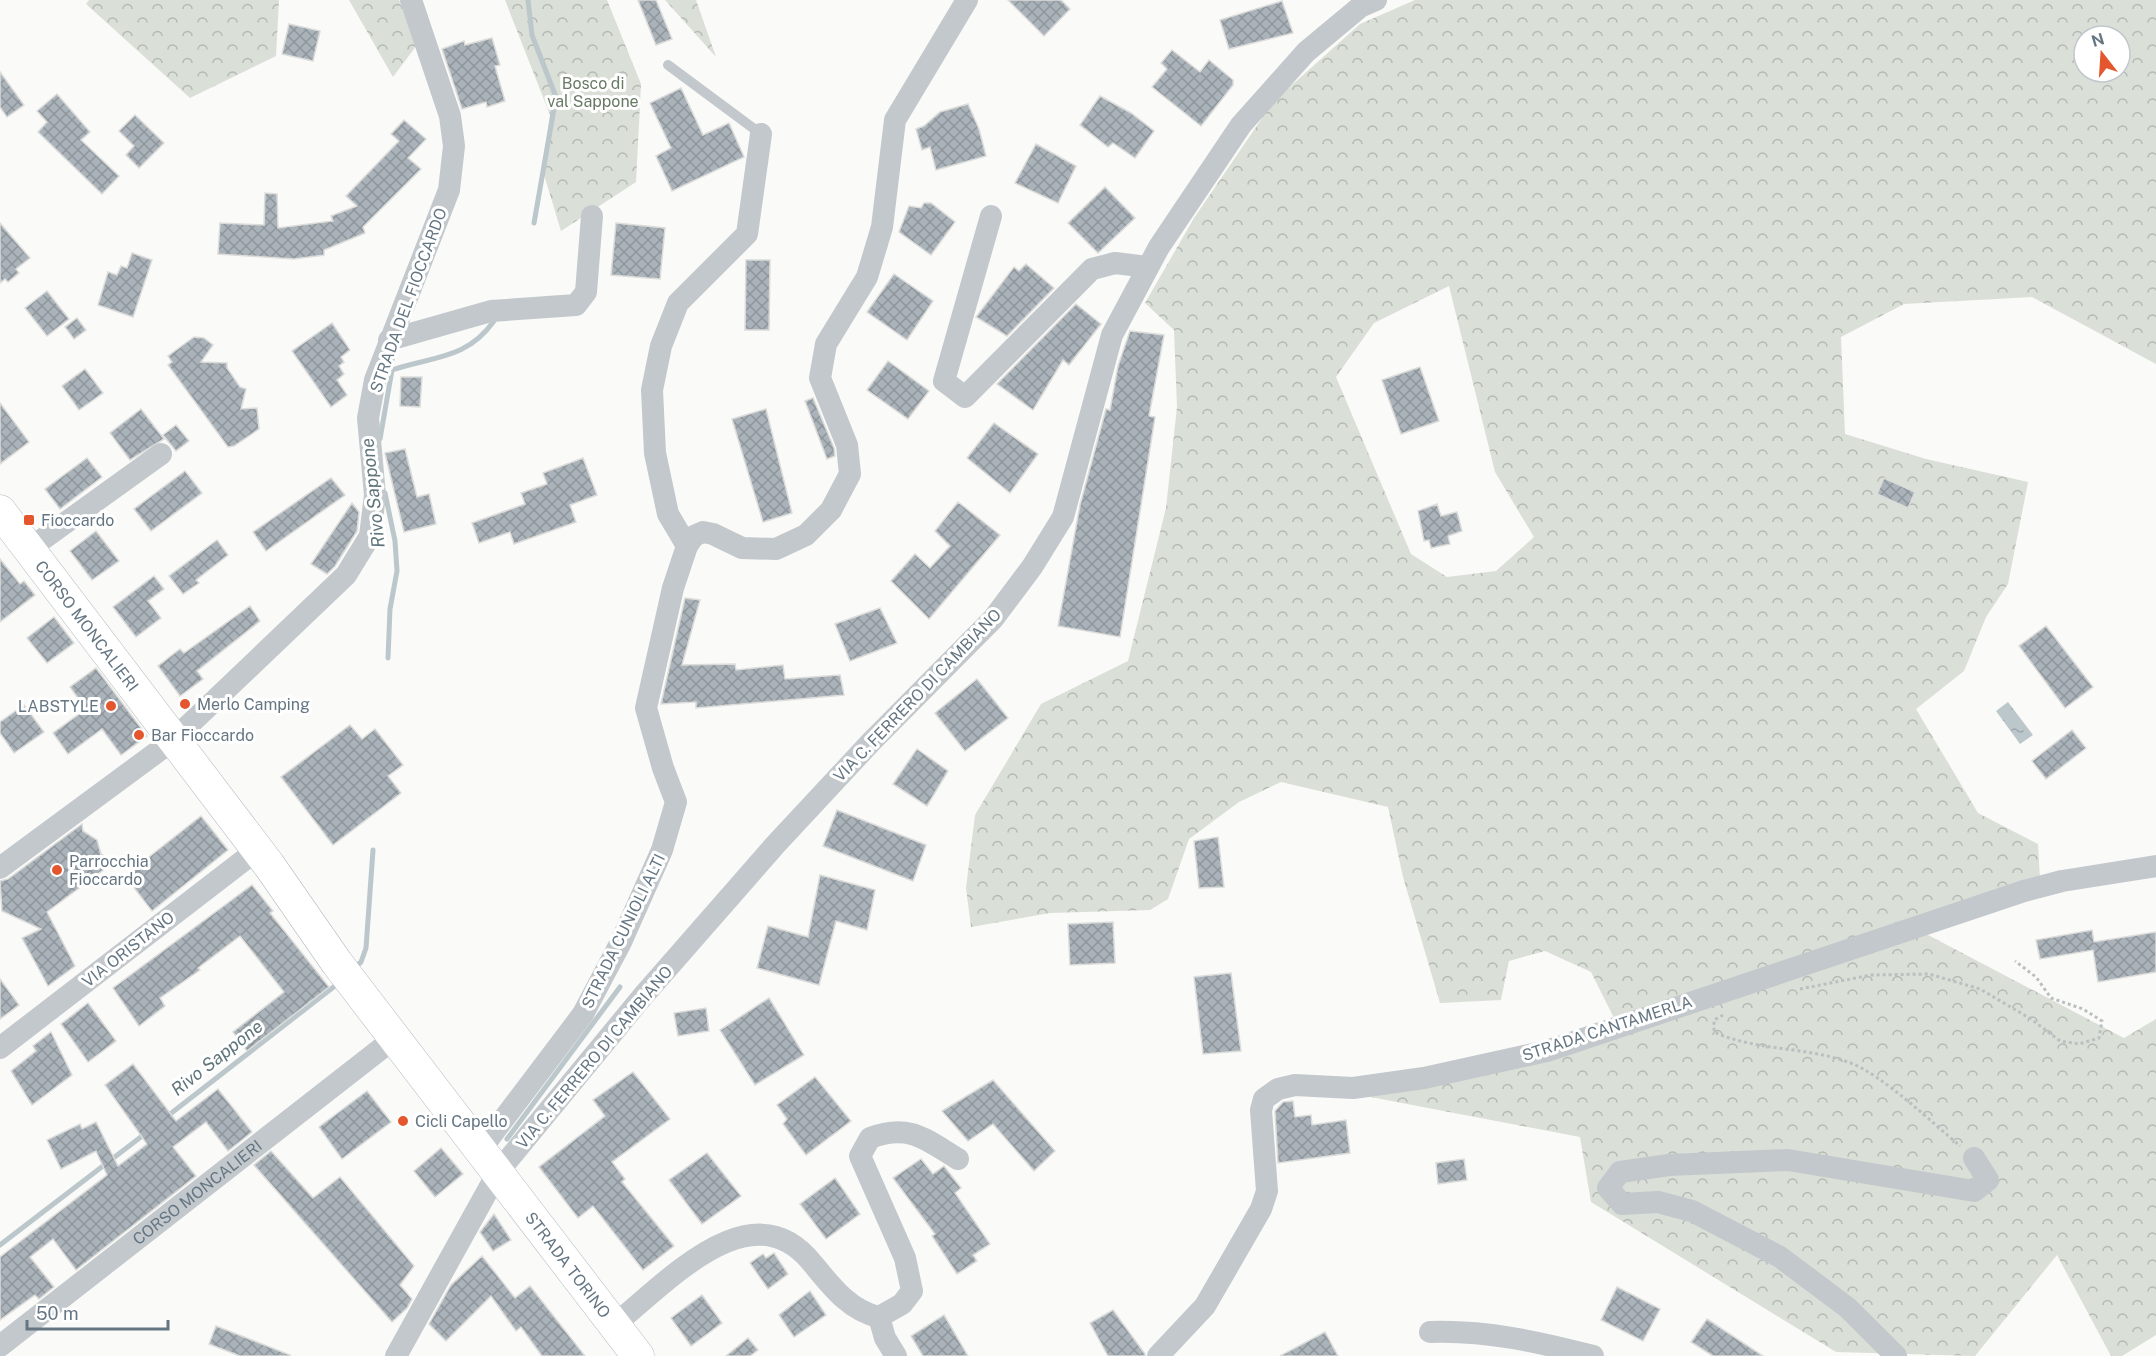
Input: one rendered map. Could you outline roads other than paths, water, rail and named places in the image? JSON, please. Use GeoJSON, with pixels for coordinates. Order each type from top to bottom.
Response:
{"type":"FeatureCollection","features":[{"type":"Feature","properties":{"kind":"main road","name":"CORSO MONCALIERI"},"geometry":{"type":"LineString","coordinates":[[0,511],[256,850],[337,963],[489,1160]]}},
{"type":"Feature","properties":{"kind":"main road","name":"STRADA TORINO"},"geometry":{"type":"LineString","coordinates":[[489,1160],[638,1356]]}},
{"type":"Feature","properties":{"kind":"street","name":"STRADA DEL FIOCCARDO"},"geometry":{"type":"LineString","coordinates":[[172,741],[346,575],[370,536],[375,495],[368,418],[375,380],[448,190],[454,146],[450,116],[411,0]]}},
{"type":"Feature","properties":{"kind":"street"},"geometry":{"type":"LineString","coordinates":[[761,134],[747,234],[678,303],[661,346],[652,390],[655,453],[668,514],[687,546],[693,536],[703,532],[713,534],[742,548],[776,549],[806,535],[831,510],[850,474],[847,445],[820,378],[826,344],[867,277],[882,226],[896,120],[967,0]]}},
{"type":"Feature","properties":{"kind":"street","name":"VIA C. FERRERO DI CAMBIANO"},"geometry":{"type":"LineString","coordinates":[[489,1160],[643,996],[776,844],[871,742],[993,619],[1032,567],[1063,517],[1112,335],[1148,267],[1241,125],[1306,52],[1360,7],[1376,0]]}},
{"type":"Feature","properties":{"kind":"street"},"geometry":{"type":"LineString","coordinates":[[389,340],[490,311],[576,305],[586,292],[592,216]]}},
{"type":"Feature","properties":{"kind":"street"},"geometry":{"type":"LineString","coordinates":[[991,216],[944,381],[965,397],[1092,269],[1116,263],[1148,267]]}},
{"type":"Feature","properties":{"kind":"street"},"geometry":{"type":"LineString","coordinates":[[29,549],[161,454]]}},
{"type":"Feature","properties":{"kind":"street","name":"STRADA CUNIOLI ALTI"},"geometry":{"type":"LineString","coordinates":[[489,1160],[583,1014],[621,942],[662,850],[676,802],[663,768],[646,708],[673,588],[687,546]]}},
{"type":"Feature","properties":{"kind":"street"},"geometry":{"type":"LineString","coordinates":[[0,868],[172,741]]}},
{"type":"Feature","properties":{"kind":"street","name":"VIA ORISTANO"},"geometry":{"type":"LineString","coordinates":[[0,1048],[256,850]]}},
{"type":"Feature","properties":{"kind":"street","name":"STRADA CANTAMERLA"},"geometry":{"type":"LineString","coordinates":[[1158,1356],[1205,1306],[1261,1209],[1267,1191],[1261,1110],[1264,1099],[1278,1089],[1295,1085],[1353,1088],[1424,1078],[1546,1051],[2024,891],[2062,881],[2156,866]]}},
{"type":"Feature","properties":{"kind":"street","name":"CORSO MONCALIERI"},"geometry":{"type":"LineString","coordinates":[[0,1346],[396,1037]]}},
{"type":"Feature","properties":{"kind":"street"},"geometry":{"type":"LineString","coordinates":[[615,1324],[702,1255],[731,1238],[748,1234],[770,1234],[790,1243],[811,1260],[836,1292],[866,1315],[879,1317],[902,1304],[912,1291],[905,1258],[860,1156],[870,1138],[890,1130],[914,1133],[958,1159]]}},
{"type":"Feature","properties":{"kind":"street"},"geometry":{"type":"LineString","coordinates":[[1896,1356],[1848,1308],[1780,1257],[1692,1211],[1658,1202],[1622,1204],[1608,1188],[1620,1172],[1669,1165],[1788,1161],[1974,1191],[1988,1180],[1974,1158]]}},
{"type":"Feature","properties":{"kind":"street"},"geometry":{"type":"LineString","coordinates":[[396,1356],[489,1160]]}},
{"type":"Feature","properties":{"kind":"street"},"geometry":{"type":"LineString","coordinates":[[879,1317],[885,1338],[896,1356]]}},
{"type":"Feature","properties":{"kind":"street"},"geometry":{"type":"LineString","coordinates":[[1430,1332],[1456,1331],[1533,1340],[1593,1356]]}},
{"type":"Feature","properties":{"kind":"lane"},"geometry":{"type":"LineString","coordinates":[[668,65],[761,134]]}},
{"type":"Feature","properties":{"kind":"water"},"geometry":{"type":"Polygon","coordinates":[[[2008,702],[2033,735],[2020,744],[1996,711],[2008,702]]]}},
{"type":"Feature","properties":{"kind":"waterway","name":"Rivo Sappone"},"geometry":{"type":"LineString","coordinates":[[528,0],[532,35],[556,97],[534,223]]}},
{"type":"Feature","properties":{"kind":"waterway","name":"Rivo Sappone"},"geometry":{"type":"LineString","coordinates":[[380,439],[392,370],[460,350],[483,334],[494,321]]}},
{"type":"Feature","properties":{"kind":"waterway","name":"Rivo Sappone"},"geometry":{"type":"LineString","coordinates":[[385,493],[395,541],[397,571],[390,609],[388,658]]}},
{"type":"Feature","properties":{"kind":"waterway","name":"Rivo Sappone"},"geometry":{"type":"LineString","coordinates":[[353,969],[361,962],[366,948],[373,850]]}},
{"type":"Feature","properties":{"kind":"waterway","name":"Rivo Sappone"},"geometry":{"type":"LineString","coordinates":[[165,1118],[340,982]]}},
{"type":"Feature","properties":{"kind":"waterway"},"geometry":{"type":"LineString","coordinates":[[507,1139],[620,987]]}},
{"type":"Feature","properties":{"kind":"waterway","name":"Rivo Sappone"},"geometry":{"type":"LineString","coordinates":[[0,1245],[146,1133]]}},
{"type":"Feature","properties":{"kind":"place","name":"Fioccardo"},"geometry":{"type":"Point","coordinates":[29,520]}},
{"type":"Feature","properties":{"kind":"place","name":"Merlo Camping"},"geometry":{"type":"Point","coordinates":[185,704]}},
{"type":"Feature","properties":{"kind":"place","name":"LABSTYLE"},"geometry":{"type":"Point","coordinates":[111,706]}},
{"type":"Feature","properties":{"kind":"place","name":"Bar Fioccardo"},"geometry":{"type":"Point","coordinates":[139,735]}},
{"type":"Feature","properties":{"kind":"place","name":"Parrocchia Fioccardo"},"geometry":{"type":"Point","coordinates":[57,870]}},
{"type":"Feature","properties":{"kind":"place","name":"Cicli Capello"},"geometry":{"type":"Point","coordinates":[403,1121]}},
{"type":"Feature","properties":{"kind":"park label","name":"Bosco di val Sappone"},"geometry":{"type":"Point","coordinates":[593,92]}}]}
